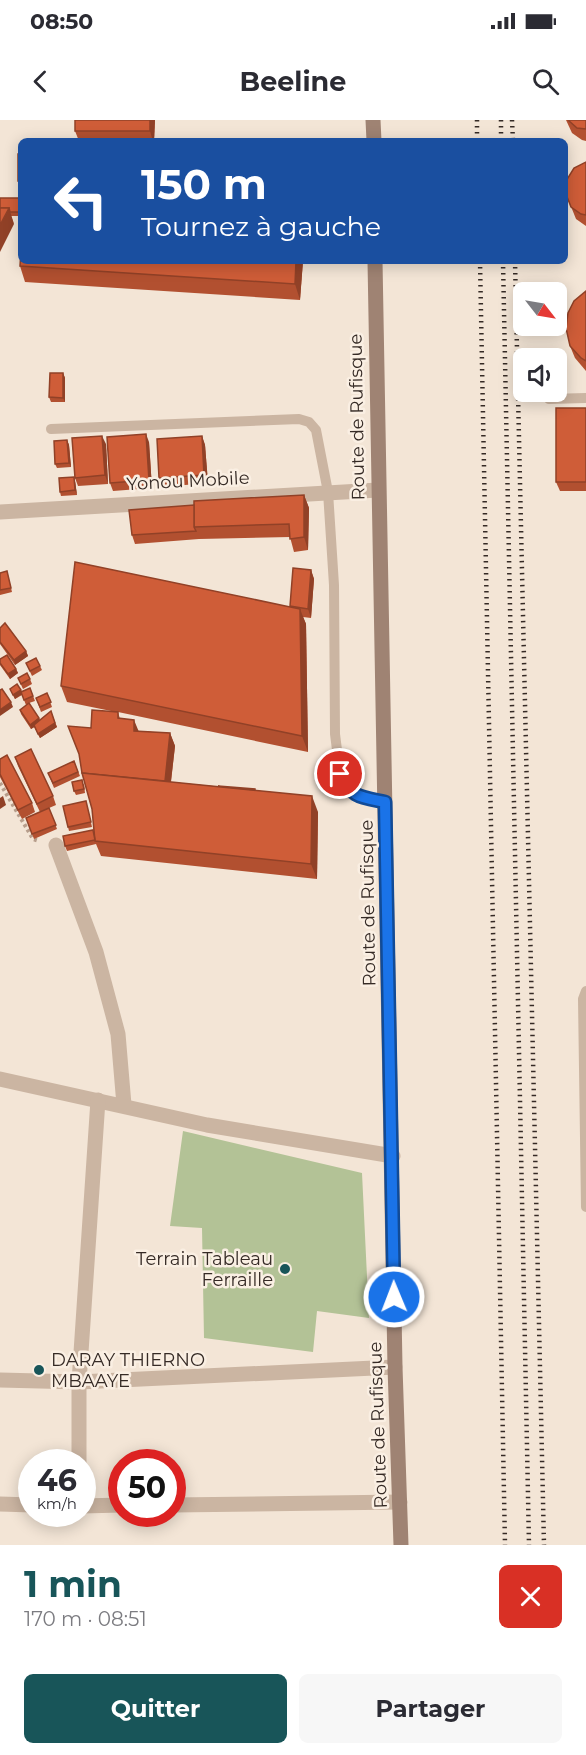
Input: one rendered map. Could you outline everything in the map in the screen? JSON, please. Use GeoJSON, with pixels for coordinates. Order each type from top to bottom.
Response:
{"type":"FeatureCollection","features":[{"type":"Feature","properties":{"kind":"main road"},"geometry":{"type":"LineString","coordinates":[[373,120],[374,138]]}},
{"type":"Feature","properties":{"kind":"main road","name":"Route de Rufisque"},"geometry":{"type":"LineString","coordinates":[[375,264],[393,1156],[395,1367],[401,1545]]}},
{"type":"Feature","properties":{"kind":"street","name":"Yonou Mobile"},"geometry":{"type":"LineString","coordinates":[[0,512],[378,490]]}},
{"type":"Feature","properties":{"kind":"street"},"geometry":{"type":"LineString","coordinates":[[56,845],[96,952],[118,1035],[124,1105]]}},
{"type":"Feature","properties":{"kind":"street"},"geometry":{"type":"LineString","coordinates":[[0,1079],[207,1125],[393,1156]]}},
{"type":"Feature","properties":{"kind":"street"},"geometry":{"type":"LineString","coordinates":[[78,1449],[79,1382],[98,1100]]}},
{"type":"Feature","properties":{"kind":"street"},"geometry":{"type":"LineString","coordinates":[[0,1380],[79,1382],[395,1367]]}},
{"type":"Feature","properties":{"kind":"street"},"geometry":{"type":"LineString","coordinates":[[186,1505],[400,1502]]}},
{"type":"Feature","properties":{"kind":"street"},"geometry":{"type":"LineString","coordinates":[[0,1504],[18,1505]]}},
{"type":"Feature","properties":{"kind":"lane"},"geometry":{"type":"LineString","coordinates":[[567,399],[586,398]]}},
{"type":"Feature","properties":{"kind":"lane"},"geometry":{"type":"LineString","coordinates":[[51,429],[299,418],[309,422],[316,430],[328,492],[334,585],[335,734],[340,774],[348,791],[359,797],[385,802]]}},
{"type":"Feature","properties":{"kind":"lane"},"geometry":{"type":"LineString","coordinates":[[586,991],[583,999],[586,1207]]}},
{"type":"Feature","properties":{"kind":"path"},"geometry":{"type":"LineString","coordinates":[[0,783],[33,839],[56,845]]}},
{"type":"Feature","properties":{"kind":"green space","name":"Terrain Tableau Ferraille"},"geometry":{"type":"Polygon","coordinates":[[[183,1131],[362,1173],[369,1318],[317,1311],[313,1352],[204,1338],[202,1228],[170,1226],[183,1131]]]}},
{"type":"Feature","properties":{"kind":"building"},"geometry":{"type":"Polygon","coordinates":[[[75,120],[150,120],[150,131],[75,131],[75,120]]]}},
{"type":"Feature","properties":{"kind":"building"},"geometry":{"type":"Polygon","coordinates":[[[568,120],[586,120],[586,129],[577,128],[568,120]]]}},
{"type":"Feature","properties":{"kind":"building"},"geometry":{"type":"Polygon","coordinates":[[[586,162],[586,215],[571,207],[568,199],[568,178],[574,168],[586,162]]]}},
{"type":"Feature","properties":{"kind":"building"},"geometry":{"type":"Polygon","coordinates":[[[0,198],[18,198],[18,212],[10,212],[9,208],[0,208],[0,198]]]}},
{"type":"Feature","properties":{"kind":"building"},"geometry":{"type":"Polygon","coordinates":[[[0,208],[9,208],[0,225],[0,208]]]}},
{"type":"Feature","properties":{"kind":"building"},"geometry":{"type":"Polygon","coordinates":[[[20,264],[296,264],[295,284],[20,266],[20,264]]]}},
{"type":"Feature","properties":{"kind":"building"},"geometry":{"type":"Polygon","coordinates":[[[586,291],[586,361],[570,346],[567,332],[568,313],[574,301],[586,291]]]}},
{"type":"Feature","properties":{"kind":"building"},"geometry":{"type":"Polygon","coordinates":[[[50,373],[63,373],[63,398],[49,397],[50,373]]]}},
{"type":"Feature","properties":{"kind":"building"},"geometry":{"type":"Polygon","coordinates":[[[556,408],[586,408],[586,482],[556,482],[556,408]]]}},
{"type":"Feature","properties":{"kind":"building"},"geometry":{"type":"Polygon","coordinates":[[[146,434],[149,480],[110,483],[107,437],[146,434]]]}},
{"type":"Feature","properties":{"kind":"building"},"geometry":{"type":"Polygon","coordinates":[[[102,436],[105,475],[75,478],[72,438],[102,436]]]}},
{"type":"Feature","properties":{"kind":"building"},"geometry":{"type":"Polygon","coordinates":[[[202,436],[204,475],[159,478],[157,439],[202,436]]]}},
{"type":"Feature","properties":{"kind":"building"},"geometry":{"type":"Polygon","coordinates":[[[67,440],[69,463],[55,464],[54,441],[67,440]]]}},
{"type":"Feature","properties":{"kind":"building"},"geometry":{"type":"Polygon","coordinates":[[[74,477],[75,490],[60,492],[59,478],[74,477]]]}},
{"type":"Feature","properties":{"kind":"building"},"geometry":{"type":"Polygon","coordinates":[[[304,495],[304,537],[290,539],[289,524],[194,527],[194,501],[304,495]]]}},
{"type":"Feature","properties":{"kind":"building"},"geometry":{"type":"Polygon","coordinates":[[[194,505],[196,531],[132,535],[129,510],[194,505]]]}},
{"type":"Feature","properties":{"kind":"building"},"geometry":{"type":"Polygon","coordinates":[[[75,562],[300,609],[302,736],[61,686],[75,562]]]}},
{"type":"Feature","properties":{"kind":"building"},"geometry":{"type":"Polygon","coordinates":[[[293,568],[311,570],[308,609],[290,606],[293,568]]]}},
{"type":"Feature","properties":{"kind":"building"},"geometry":{"type":"Polygon","coordinates":[[[7,571],[11,588],[0,590],[0,573],[7,571]]]}},
{"type":"Feature","properties":{"kind":"building"},"geometry":{"type":"Polygon","coordinates":[[[5,623],[26,651],[14,660],[0,642],[0,628],[5,623]]]}},
{"type":"Feature","properties":{"kind":"building"},"geometry":{"type":"Polygon","coordinates":[[[7,655],[16,669],[8,674],[0,663],[0,659],[7,655]]]}},
{"type":"Feature","properties":{"kind":"building"},"geometry":{"type":"Polygon","coordinates":[[[36,658],[40,666],[30,671],[26,663],[36,658]]]}},
{"type":"Feature","properties":{"kind":"building"},"geometry":{"type":"Polygon","coordinates":[[[27,673],[30,679],[21,684],[18,678],[27,673]]]}},
{"type":"Feature","properties":{"kind":"building"},"geometry":{"type":"Polygon","coordinates":[[[17,684],[21,690],[13,695],[10,689],[17,684]]]}},
{"type":"Feature","properties":{"kind":"building"},"geometry":{"type":"Polygon","coordinates":[[[30,688],[33,696],[24,700],[21,692],[30,688]]]}},
{"type":"Feature","properties":{"kind":"building"},"geometry":{"type":"Polygon","coordinates":[[[2,689],[11,702],[0,710],[0,690],[2,689]]]}},
{"type":"Feature","properties":{"kind":"building"},"geometry":{"type":"Polygon","coordinates":[[[47,693],[51,702],[40,707],[36,698],[47,693]]]}},
{"type":"Feature","properties":{"kind":"building"},"geometry":{"type":"Polygon","coordinates":[[[29,703],[39,718],[30,725],[20,710],[29,703]]]}},
{"type":"Feature","properties":{"kind":"building"},"geometry":{"type":"Polygon","coordinates":[[[92,710],[118,712],[118,718],[134,720],[134,731],[170,733],[165,781],[82,773],[79,754],[68,726],[91,728],[92,710]]]}},
{"type":"Feature","properties":{"kind":"building"},"geometry":{"type":"Polygon","coordinates":[[[51,711],[55,723],[38,734],[34,725],[51,711]]]}},
{"type":"Feature","properties":{"kind":"building"},"geometry":{"type":"Polygon","coordinates":[[[31,749],[53,796],[37,804],[15,757],[31,749]]]}},
{"type":"Feature","properties":{"kind":"building"},"geometry":{"type":"Polygon","coordinates":[[[7,755],[32,803],[18,810],[0,774],[0,759],[7,755]]]}},
{"type":"Feature","properties":{"kind":"building"},"geometry":{"type":"Polygon","coordinates":[[[74,761],[78,772],[53,783],[48,773],[74,761]]]}},
{"type":"Feature","properties":{"kind":"building"},"geometry":{"type":"Polygon","coordinates":[[[82,773],[312,796],[311,864],[95,841],[92,809],[82,773]]]}},
{"type":"Feature","properties":{"kind":"building"},"geometry":{"type":"Polygon","coordinates":[[[82,780],[84,789],[74,791],[72,782],[82,780]]]}},
{"type":"Feature","properties":{"kind":"building"},"geometry":{"type":"Polygon","coordinates":[[[86,801],[91,822],[68,827],[63,806],[86,801]]]}},
{"type":"Feature","properties":{"kind":"building"},"geometry":{"type":"Polygon","coordinates":[[[49,808],[56,825],[32,834],[26,818],[49,808]]]}},
{"type":"Feature","properties":{"kind":"building"},"geometry":{"type":"Polygon","coordinates":[[[93,830],[95,840],[65,846],[63,836],[93,830]]]}},
{"type":"Feature","properties":{"kind":"railway"},"geometry":{"type":"LineString","coordinates":[[477,120],[477,138]]}},
{"type":"Feature","properties":{"kind":"railway"},"geometry":{"type":"LineString","coordinates":[[501,120],[501,138]]}},
{"type":"Feature","properties":{"kind":"railway"},"geometry":{"type":"LineString","coordinates":[[512,120],[513,138]]}},
{"type":"Feature","properties":{"kind":"railway"},"geometry":{"type":"LineString","coordinates":[[480,264],[505,1545]]}},
{"type":"Feature","properties":{"kind":"railway"},"geometry":{"type":"LineString","coordinates":[[503,264],[529,1545]]}},
{"type":"Feature","properties":{"kind":"railway"},"geometry":{"type":"LineString","coordinates":[[515,264],[544,1545]]}},
{"type":"Feature","properties":{"kind":"place","name":"Terrain Tableau Ferraille"},"geometry":{"type":"Point","coordinates":[285,1269]}},
{"type":"Feature","properties":{"kind":"place","name":"DARAY THIERNO MBAAYE"},"geometry":{"type":"Point","coordinates":[39,1370]}},
{"type":"Feature","properties":{"kind":"route"},"geometry":{"type":"LineString","coordinates":[[340,774],[348,791],[359,797],[385,802],[394,1297]]}}]}
